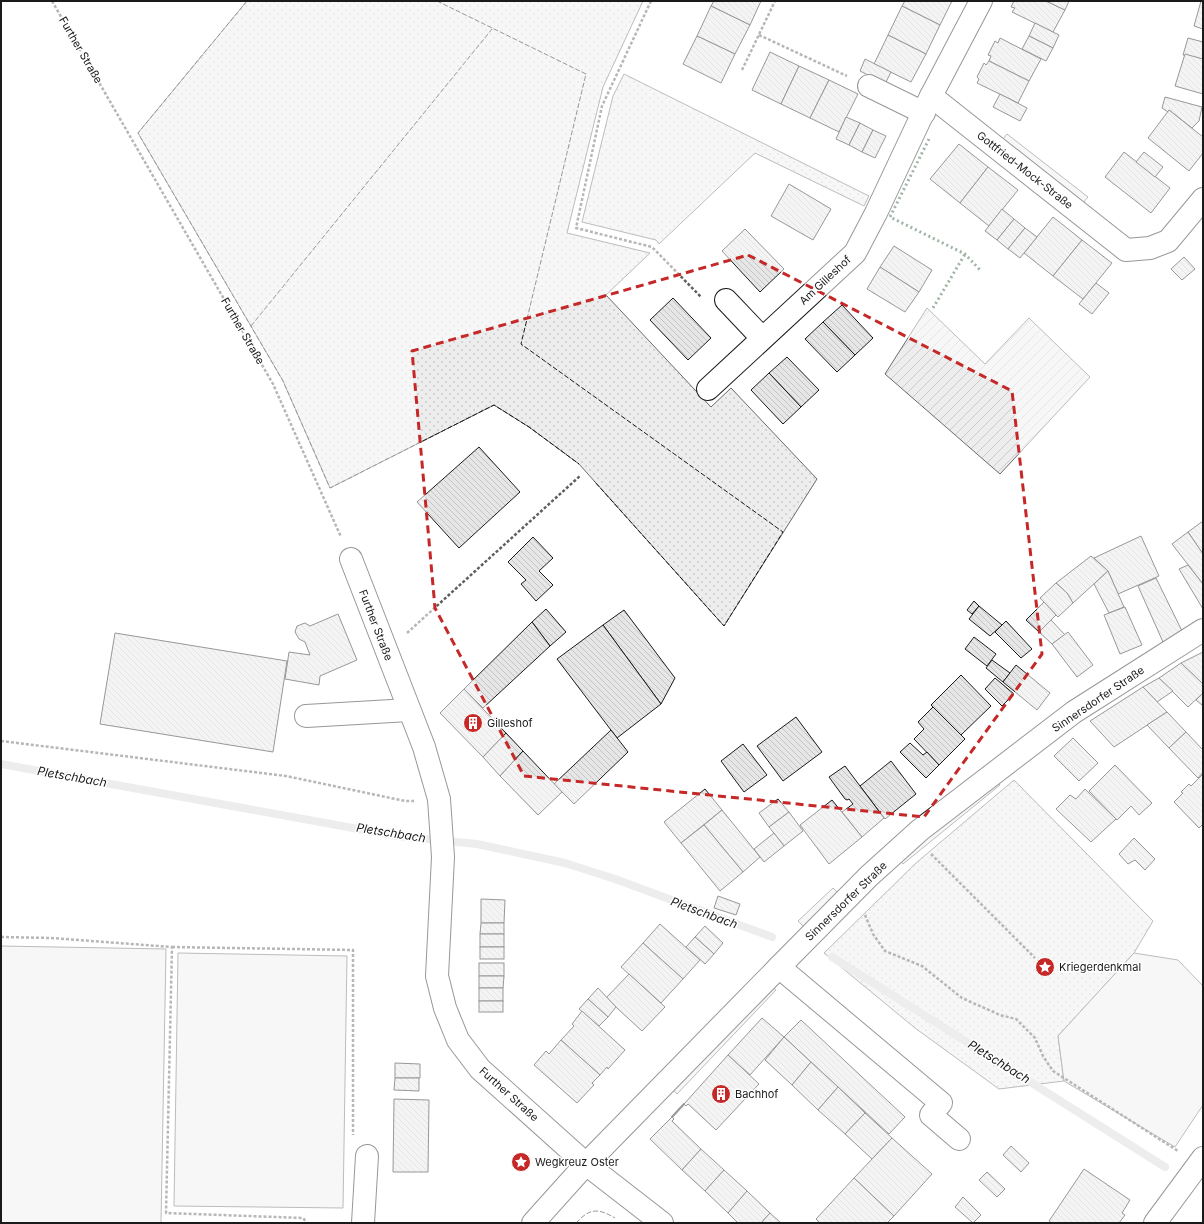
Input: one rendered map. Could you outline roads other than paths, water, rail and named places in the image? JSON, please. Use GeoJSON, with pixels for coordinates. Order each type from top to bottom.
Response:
{"type":"FeatureCollection","features":[{"type":"Feature","properties":{"kind":"street"},"geometry":{"type":"LineString","coordinates":[[928,104],[981,1]]}},
{"type":"Feature","properties":{"kind":"street","name":"Gottfried-Mock-Straße"},"geometry":{"type":"LineString","coordinates":[[869,86],[928,104],[1126,250],[1150,248],[1168,241],[1203,199]]}},
{"type":"Feature","properties":{"kind":"street","name":"Am Gilleshof"},"geometry":{"type":"LineString","coordinates":[[708,388],[855,253],[876,213],[928,104]]}},
{"type":"Feature","properties":{"kind":"street"},"geometry":{"type":"LineString","coordinates":[[726,300],[762,338]]}},
{"type":"Feature","properties":{"kind":"street","name":"Further Straße"},"geometry":{"type":"LineString","coordinates":[[351,559],[424,747],[439,800],[442,823],[443,857],[437,976],[445,1008],[458,1040],[480,1069],[586,1164],[662,1223]]}},
{"type":"Feature","properties":{"kind":"street","name":"Sinnersdorfer Straße"},"geometry":{"type":"LineString","coordinates":[[534,1223],[586,1164],[779,967],[855,891],[920,830],[1074,712],[1203,630]]}},
{"type":"Feature","properties":{"kind":"street"},"geometry":{"type":"LineString","coordinates":[[306,716],[409,710]]}},
{"type":"Feature","properties":{"kind":"street"},"geometry":{"type":"LineString","coordinates":[[779,967],[940,1103],[931,1115],[959,1139]]}},
{"type":"Feature","properties":{"kind":"street"},"geometry":{"type":"LineString","coordinates":[[363,1223],[367,1156]]}},
{"type":"Feature","properties":{"kind":"street"},"geometry":{"type":"LineString","coordinates":[[1155,1223],[1201,1161]]}},
{"type":"Feature","properties":{"kind":"waterway","name":"Pletschbach"},"geometry":{"type":"LineString","coordinates":[[1,764],[397,836],[477,844],[565,863],[615,879],[772,937]]}},
{"type":"Feature","properties":{"kind":"waterway","name":"Pletschbach"},"geometry":{"type":"LineString","coordinates":[[832,957],[1165,1167]]}},
{"type":"Feature","properties":{"kind":"place","name":"Gilleshof"},"geometry":{"type":"Point","coordinates":[473,723]}},
{"type":"Feature","properties":{"kind":"place","name":"Kriegerdenkmal"},"geometry":{"type":"Point","coordinates":[1045,967]}},
{"type":"Feature","properties":{"kind":"place","name":"Bachhof"},"geometry":{"type":"Point","coordinates":[721,1094]}},
{"type":"Feature","properties":{"kind":"place","name":"Wegkreuz Oster"},"geometry":{"type":"Point","coordinates":[521,1162]}}]}
